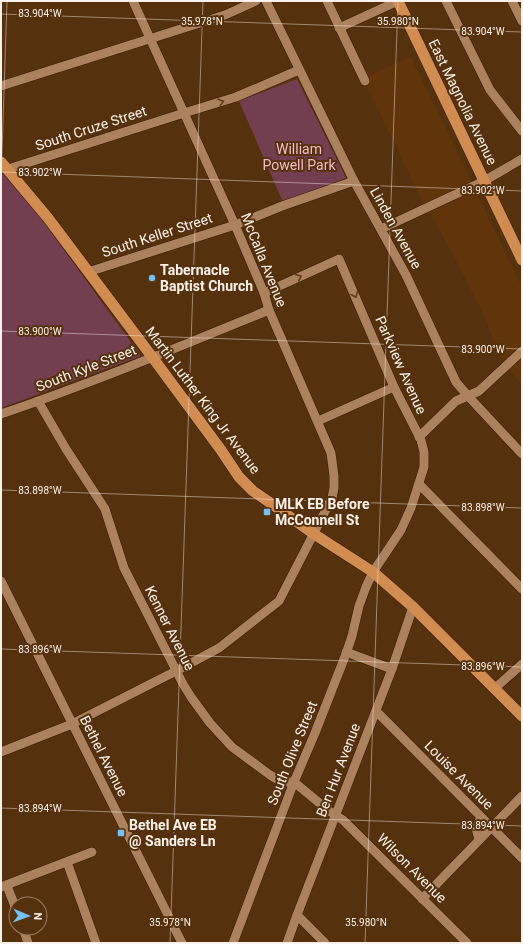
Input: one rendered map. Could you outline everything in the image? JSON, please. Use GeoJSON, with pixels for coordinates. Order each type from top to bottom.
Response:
{"type":"FeatureCollection","features":[{"type":"Feature","properties":{"kind":"main road","name":"East Magnolia Avenue"},"geometry":{"type":"LineString","coordinates":[[398,1],[522,260]]}},
{"type":"Feature","properties":{"kind":"main road","name":"Martin Luther King Jr Avenue"},"geometry":{"type":"LineString","coordinates":[[4,166],[48,218],[221,450],[239,477],[253,491],[314,534],[373,572],[413,607],[522,716]]}},
{"type":"Feature","properties":{"kind":"street","name":"McCalla Avenue"},"geometry":{"type":"LineString","coordinates":[[1,752],[72,724],[219,648],[279,601],[328,506],[334,488],[333,459],[318,421],[269,310],[264,293],[235,225],[133,1]]}},
{"type":"Feature","properties":{"kind":"street"},"geometry":{"type":"LineString","coordinates":[[1,86],[151,40],[225,15],[256,1]]}},
{"type":"Feature","properties":{"kind":"street","name":"Linden Avenue"},"geometry":{"type":"LineString","coordinates":[[266,1],[354,181],[406,275],[454,378],[468,396],[522,454]]}},
{"type":"Feature","properties":{"kind":"street"},"geometry":{"type":"LineString","coordinates":[[327,1],[365,81]]}},
{"type":"Feature","properties":{"kind":"street"},"geometry":{"type":"LineString","coordinates":[[339,28],[398,1]]}},
{"type":"Feature","properties":{"kind":"street"},"geometry":{"type":"LineString","coordinates":[[446,1],[490,90],[522,131]]}},
{"type":"Feature","properties":{"kind":"street"},"geometry":{"type":"LineString","coordinates":[[512,1],[522,21]]}},
{"type":"Feature","properties":{"kind":"street","name":"South Cruze Street"},"geometry":{"type":"LineString","coordinates":[[4,166],[236,98],[299,70]]}},
{"type":"Feature","properties":{"kind":"street"},"geometry":{"type":"LineString","coordinates":[[381,230],[484,180],[522,159]]}},
{"type":"Feature","properties":{"kind":"street","name":"South Keller Street"},"geometry":{"type":"LineString","coordinates":[[88,272],[235,225],[282,206],[354,181]]}},
{"type":"Feature","properties":{"kind":"street","name":"Parkview Avenue"},"geometry":{"type":"LineString","coordinates":[[264,293],[339,259],[394,387],[423,446],[424,459],[419,484],[401,530],[373,572]]}},
{"type":"Feature","properties":{"kind":"street","name":"South Kyle Street"},"geometry":{"type":"LineString","coordinates":[[1,414],[153,358],[269,310]]}},
{"type":"Feature","properties":{"kind":"street"},"geometry":{"type":"LineString","coordinates":[[419,437],[456,401],[479,391],[522,351]]}},
{"type":"Feature","properties":{"kind":"street"},"geometry":{"type":"LineString","coordinates":[[318,421],[394,387]]}},
{"type":"Feature","properties":{"kind":"street","name":"Kenner Avenue"},"geometry":{"type":"LineString","coordinates":[[38,401],[66,449],[105,509],[124,568],[176,671],[200,710],[232,747],[282,782],[294,782],[335,815]]}},
{"type":"Feature","properties":{"kind":"street"},"geometry":{"type":"LineString","coordinates":[[419,484],[522,589]]}},
{"type":"Feature","properties":{"kind":"street","name":"South Olive Street"},"geometry":{"type":"LineString","coordinates":[[233,943],[294,782],[346,652],[359,606],[373,572]]}},
{"type":"Feature","properties":{"kind":"street","name":"Bethel Avenue"},"geometry":{"type":"LineString","coordinates":[[1,581],[182,943]]}},
{"type":"Feature","properties":{"kind":"street","name":"Ben Hur Avenue"},"geometry":{"type":"LineString","coordinates":[[287,943],[392,669],[413,607]]}},
{"type":"Feature","properties":{"kind":"street"},"geometry":{"type":"LineString","coordinates":[[346,652],[392,669]]}},
{"type":"Feature","properties":{"kind":"street"},"geometry":{"type":"LineString","coordinates":[[494,689],[522,664]]}},
{"type":"Feature","properties":{"kind":"street","name":"Louise Avenue"},"geometry":{"type":"LineString","coordinates":[[376,711],[522,858]]}},
{"type":"Feature","properties":{"kind":"street"},"geometry":{"type":"LineString","coordinates":[[422,899],[478,840],[492,828],[495,822],[522,796]]}},
{"type":"Feature","properties":{"kind":"street","name":"Wilson Avenue"},"geometry":{"type":"LineString","coordinates":[[335,815],[343,820],[467,943]]}},
{"type":"Feature","properties":{"kind":"street"},"geometry":{"type":"LineString","coordinates":[[478,840],[476,828],[481,817]]}},
{"type":"Feature","properties":{"kind":"street"},"geometry":{"type":"LineString","coordinates":[[9,896],[4,886],[92,852]]}},
{"type":"Feature","properties":{"kind":"street"},"geometry":{"type":"LineString","coordinates":[[67,862],[96,943]]}},
{"type":"Feature","properties":{"kind":"street"},"geometry":{"type":"LineString","coordinates":[[297,915],[325,943]]}},
{"type":"Feature","properties":{"kind":"shaded area"},"geometry":{"type":"Polygon","coordinates":[[[411,57],[522,287],[522,384],[504,363],[495,345],[485,317],[416,188],[363,78],[411,57]]]}},
{"type":"Feature","properties":{"kind":"green space","name":"William Powell Park"},"geometry":{"type":"Polygon","coordinates":[[[297,79],[346,178],[283,202],[239,101],[297,79]]]}},
{"type":"Feature","properties":{"kind":"green space"},"geometry":{"type":"Polygon","coordinates":[[[1,170],[37,213],[141,356],[1,408],[1,170]]]}},
{"type":"Feature","properties":{"kind":"place","name":"Tabernacle Baptist Church"},"geometry":{"type":"Point","coordinates":[152,278]}},
{"type":"Feature","properties":{"kind":"place","name":"MLK EB Before McConnell St"},"geometry":{"type":"Point","coordinates":[267,512]}},
{"type":"Feature","properties":{"kind":"place","name":"Bethel Ave EB @ Sanders Ln"},"geometry":{"type":"Point","coordinates":[121,833]}}]}
